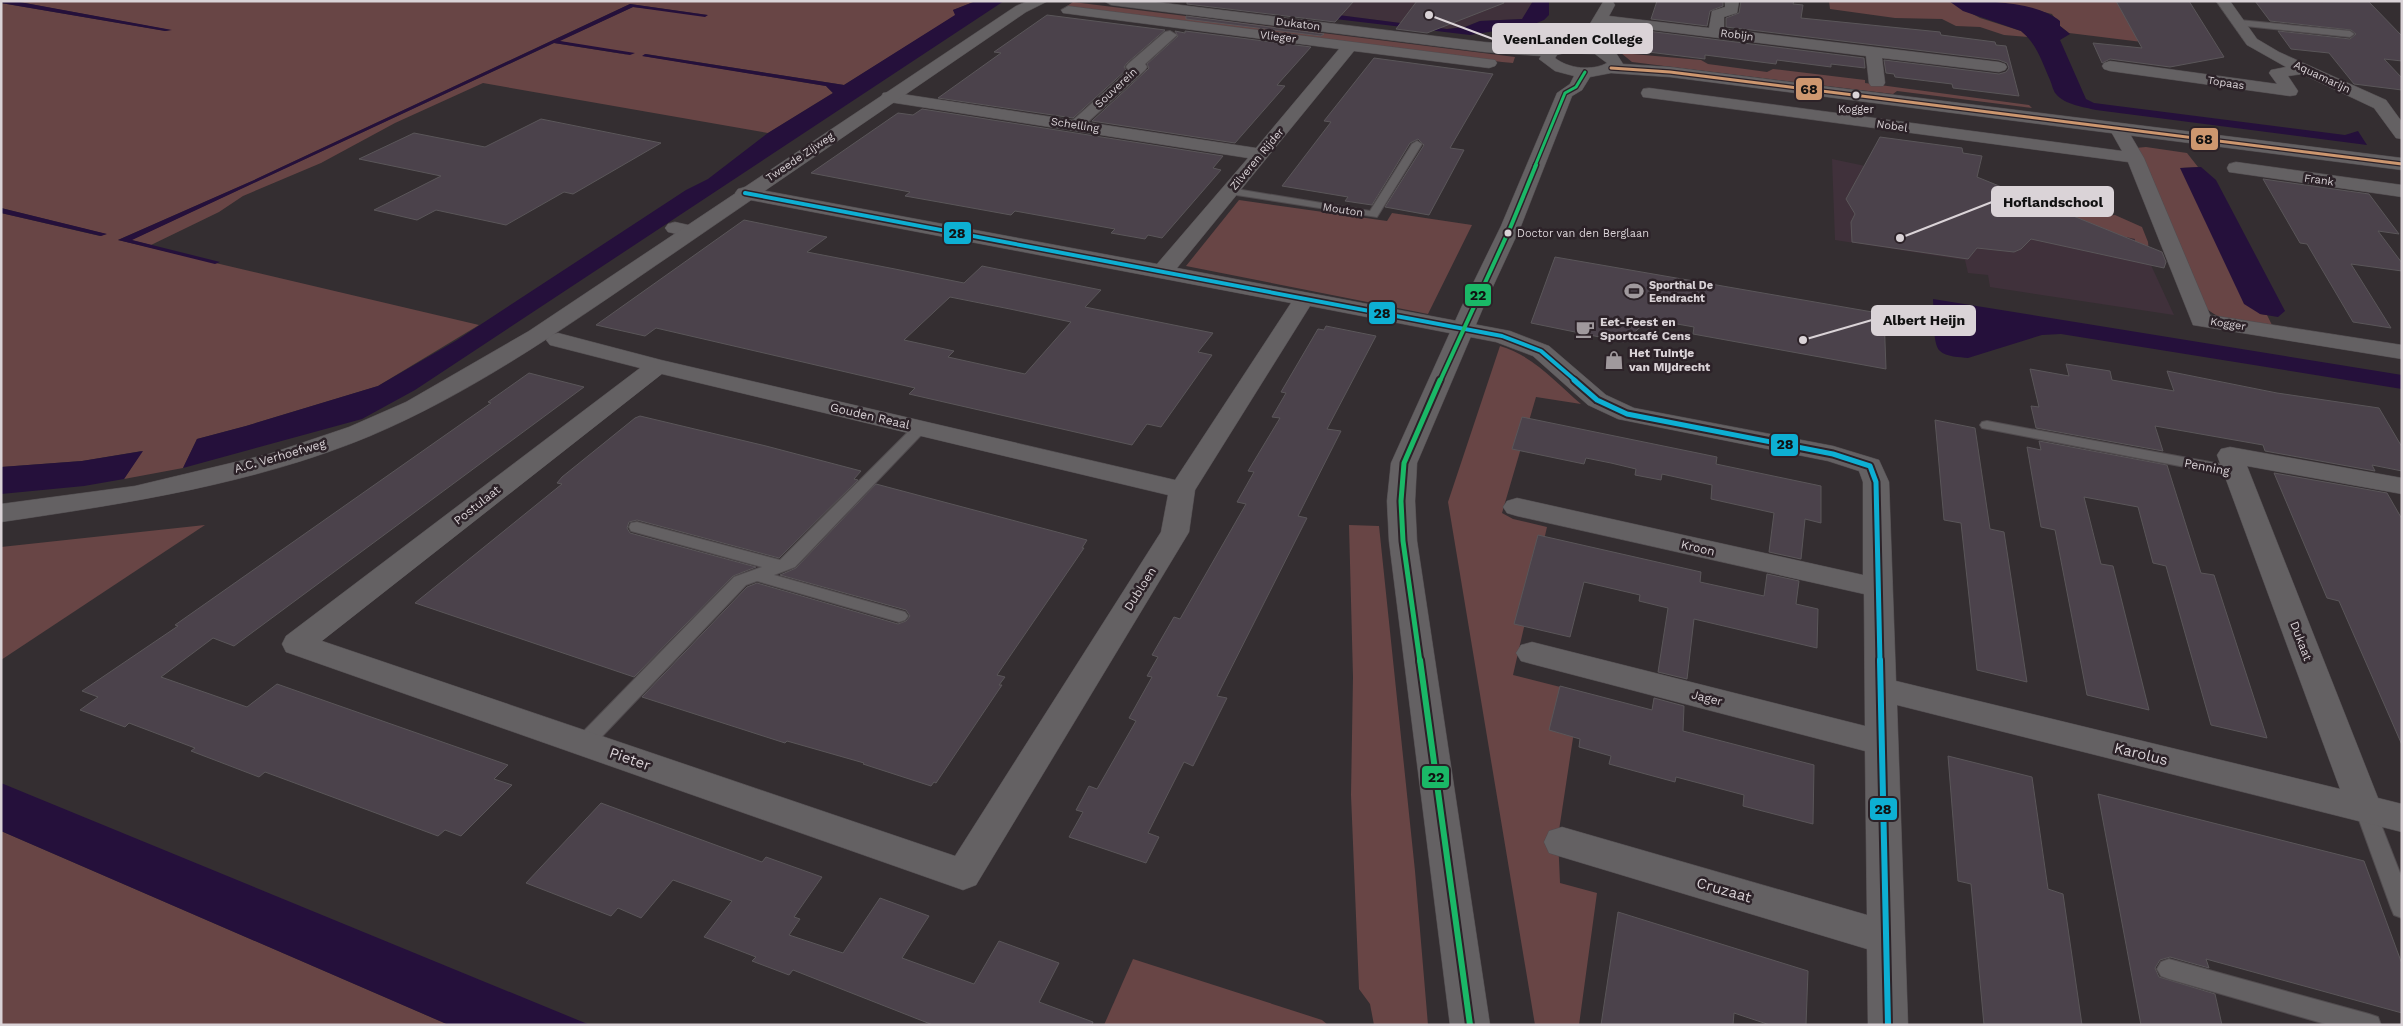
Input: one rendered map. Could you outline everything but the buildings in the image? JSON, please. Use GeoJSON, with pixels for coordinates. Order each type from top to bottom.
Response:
{"type":"FeatureCollection","features":[{"type":"Feature","properties":{"kind":"street","name":"Tweede Zijweg"},"geometry":{"type":"LineString","coordinates":[[548,338],[683,229],[745,193],[1021,9],[1041,1]]}},
{"type":"Feature","properties":{"kind":"street","name":"Dukaton"},"geometry":{"type":"LineString","coordinates":[[1111,1],[1149,3],[1484,47],[1506,53],[1549,55]]}},
{"type":"Feature","properties":{"kind":"street"},"geometry":{"type":"LineString","coordinates":[[1576,48],[1582,38],[1597,25],[1608,1]]}},
{"type":"Feature","properties":{"kind":"street"},"geometry":{"type":"LineString","coordinates":[[1716,33],[1717,14],[1732,10],[1732,1]]}},
{"type":"Feature","properties":{"kind":"street","name":"Aquamarijn"},"geometry":{"type":"LineString","coordinates":[[2223,1],[2252,42],[2273,54],[2380,104],[2402,134]]}},
{"type":"Feature","properties":{"kind":"street","name":"Vlieger"},"geometry":{"type":"LineString","coordinates":[[1068,10],[1172,29],[1192,26],[1489,63]]}},
{"type":"Feature","properties":{"kind":"street"},"geometry":{"type":"LineString","coordinates":[[1597,25],[1599,39],[1597,51]]}},
{"type":"Feature","properties":{"kind":"street","name":"Robijn"},"geometry":{"type":"LineString","coordinates":[[1597,25],[1716,33],[1999,67]]}},
{"type":"Feature","properties":{"kind":"street","name":"Souverein"},"geometry":{"type":"LineString","coordinates":[[1076,125],[1140,67],[1133,67],[1172,29]]}},
{"type":"Feature","properties":{"kind":"street","name":"Zilveren Rijder"},"geometry":{"type":"LineString","coordinates":[[1163,271],[1260,154],[1297,121],[1350,46]]}},
{"type":"Feature","properties":{"kind":"street"},"geometry":{"type":"LineString","coordinates":[[1549,55],[1576,48],[1597,51],[1612,57],[1613,64]]}},
{"type":"Feature","properties":{"kind":"street"},"geometry":{"type":"LineString","coordinates":[[1874,53],[1877,83]]}},
{"type":"Feature","properties":{"kind":"street"},"geometry":{"type":"LineString","coordinates":[[1549,55],[1564,69],[1585,72],[1613,64],[2402,164]]}},
{"type":"Feature","properties":{"kind":"street","name":"Topaas"},"geometry":{"type":"LineString","coordinates":[[2110,66],[2182,74],[2216,82],[2290,91],[2277,73],[2307,69]]}},
{"type":"Feature","properties":{"kind":"street"},"geometry":{"type":"LineString","coordinates":[[1564,69],[1561,84],[1565,93]]}},
{"type":"Feature","properties":{"kind":"street"},"geometry":{"type":"LineString","coordinates":[[1470,1025],[1403,541],[1401,501],[1404,462],[1463,328],[1511,226],[1565,93],[1576,87],[1585,72]]}},
{"type":"Feature","properties":{"kind":"street","name":"Nobel"},"geometry":{"type":"LineString","coordinates":[[1649,94],[2135,158]]}},
{"type":"Feature","properties":{"kind":"street","name":"Schelling"},"geometry":{"type":"LineString","coordinates":[[889,97],[1260,154]]}},
{"type":"Feature","properties":{"kind":"street"},"geometry":{"type":"LineString","coordinates":[[2380,104],[2402,107]]}},
{"type":"Feature","properties":{"kind":"street","name":"Kogger"},"geometry":{"type":"LineString","coordinates":[[2118,128],[2135,158],[2201,320],[2402,352]]}},
{"type":"Feature","properties":{"kind":"street","name":"Frank"},"geometry":{"type":"LineString","coordinates":[[2236,168],[2402,192]]}},
{"type":"Feature","properties":{"kind":"street"},"geometry":{"type":"LineString","coordinates":[[745,193],[1502,336],[1541,351],[1597,400],[1627,414],[1833,454],[1870,466],[1876,482],[1888,1025]]}},
{"type":"Feature","properties":{"kind":"street","name":"Dubloen"},"geometry":{"type":"LineString","coordinates":[[963,874],[1175,532],[1182,490],[1304,299]]}},
{"type":"Feature","properties":{"kind":"street","name":"Gouden Reaal"},"geometry":{"type":"LineString","coordinates":[[548,338],[658,366],[1182,490]]}},
{"type":"Feature","properties":{"kind":"street","name":"A.C. Verhoefweg"},"geometry":{"type":"LineString","coordinates":[[1,513],[135,494],[277,460],[358,432],[415,407],[548,338]]}},
{"type":"Feature","properties":{"kind":"street","name":"Postulaat"},"geometry":{"type":"LineString","coordinates":[[296,644],[658,366]]}},
{"type":"Feature","properties":{"kind":"street","name":"Penning"},"geometry":{"type":"LineString","coordinates":[[2237,472],[2230,455],[2402,486]]}},
{"type":"Feature","properties":{"kind":"street","name":"Dukaat"},"geometry":{"type":"LineString","coordinates":[[2237,472],[2365,809]]}},
{"type":"Feature","properties":{"kind":"street","name":"Kroon"},"geometry":{"type":"LineString","coordinates":[[1517,507],[1879,588]]}},
{"type":"Feature","properties":{"kind":"street","name":"Pieter"},"geometry":{"type":"LineString","coordinates":[[296,644],[963,874]]}},
{"type":"Feature","properties":{"kind":"street","name":"Jager"},"geometry":{"type":"LineString","coordinates":[[1532,653],[1883,743]]}},
{"type":"Feature","properties":{"kind":"street","name":"Karolus"},"geometry":{"type":"LineString","coordinates":[[1881,689],[2402,818]]}},
{"type":"Feature","properties":{"kind":"street","name":"Cruzaat"},"geometry":{"type":"LineString","coordinates":[[1562,842],[1886,938]]}},
{"type":"Feature","properties":{"kind":"lane"},"geometry":{"type":"LineString","coordinates":[[2239,23],[2350,34]]}},
{"type":"Feature","properties":{"kind":"lane","name":"Mouton"},"geometry":{"type":"LineString","coordinates":[[1230,191],[1373,215],[1417,144]]}},
{"type":"Feature","properties":{"kind":"lane","name":"Penning"},"geometry":{"type":"LineString","coordinates":[[1987,425],[2237,472]]}},
{"type":"Feature","properties":{"kind":"lane"},"geometry":{"type":"LineString","coordinates":[[584,743],[740,580],[789,563],[920,428]]}},
{"type":"Feature","properties":{"kind":"lane"},"geometry":{"type":"LineString","coordinates":[[637,527],[781,566]]}},
{"type":"Feature","properties":{"kind":"lane"},"geometry":{"type":"LineString","coordinates":[[755,575],[899,616]]}},
{"type":"Feature","properties":{"kind":"lane"},"geometry":{"type":"LineString","coordinates":[[2365,809],[2402,908]]}},
{"type":"Feature","properties":{"kind":"lane"},"geometry":{"type":"LineString","coordinates":[[2168,969],[2369,1025]]}},
{"type":"Feature","properties":{"kind":"shaded area"},"geometry":{"type":"Polygon","coordinates":[[[1,1],[14,1],[172,30],[165,31],[1,3],[1,1]]]}},
{"type":"Feature","properties":{"kind":"shaded area"},"geometry":{"type":"Polygon","coordinates":[[[14,1],[976,1],[953,10],[956,15],[844,85],[646,54],[643,56],[826,86],[833,93],[768,133],[483,83],[395,123],[321,163],[243,196],[219,212],[151,245],[131,240],[554,43],[630,55],[559,41],[633,7],[707,15],[630,4],[252,181],[118,240],[479,325],[378,386],[197,439],[183,468],[124,479],[142,451],[82,461],[1,467],[1,213],[100,236],[106,234],[1,208],[1,3],[166,31],[170,30],[14,1]]]}},
{"type":"Feature","properties":{"kind":"shaded area"},"geometry":{"type":"Polygon","coordinates":[[[976,1],[1004,1],[415,390],[362,419],[183,468],[197,439],[378,386],[457,340],[686,190],[708,179],[768,133],[833,93],[826,86],[642,56],[645,54],[844,85],[955,15],[953,10],[976,1]]]}},
{"type":"Feature","properties":{"kind":"shaded area"},"geometry":{"type":"Polygon","coordinates":[[[1183,1],[1228,1],[1447,29],[1465,27],[1480,21],[1522,19],[1533,1],[1549,1],[1549,15],[1544,20],[1532,25],[1470,35],[1183,1]]]}},
{"type":"Feature","properties":{"kind":"shaded area"},"geometry":{"type":"Polygon","coordinates":[[[1228,1],[1533,1],[1523,19],[1480,21],[1465,27],[1447,29],[1228,1]]]}},
{"type":"Feature","properties":{"kind":"shaded area"},"geometry":{"type":"Polygon","coordinates":[[[1829,1],[1949,1],[1980,18],[2021,31],[2028,37],[2004,35],[1980,27],[1956,26],[1942,19],[1895,18],[1830,9],[1829,1]]]}},
{"type":"Feature","properties":{"kind":"shaded area"},"geometry":{"type":"Polygon","coordinates":[[[1949,1],[2022,5],[2049,14],[2060,21],[2060,26],[2070,34],[2060,40],[2086,99],[2094,103],[2345,135],[2358,131],[2367,145],[2096,110],[2075,105],[2064,101],[2055,93],[2038,54],[2027,36],[2021,31],[1963,11],[1949,1]]]}},
{"type":"Feature","properties":{"kind":"shaded area"},"geometry":{"type":"Polygon","coordinates":[[[1984,1],[2122,1],[2142,42],[2069,33],[2060,26],[2052,14],[2015,5],[1984,1]]]}},
{"type":"Feature","properties":{"kind":"shaded area"},"geometry":{"type":"Polygon","coordinates":[[[1073,2],[1515,57],[1513,63],[1502,62],[1067,6],[1073,2]]]}},
{"type":"Feature","properties":{"kind":"shaded area"},"geometry":{"type":"Polygon","coordinates":[[[630,4],[708,15],[705,17],[633,7],[560,41],[635,53],[630,55],[554,43],[132,240],[220,262],[215,264],[118,240],[252,181],[630,4]]]}},
{"type":"Feature","properties":{"kind":"shaded area"},"geometry":{"type":"Polygon","coordinates":[[[1621,53],[1701,60],[1708,64],[1767,72],[1773,69],[1865,80],[1865,83],[2029,105],[2032,108],[1897,91],[1893,94],[1632,62],[1621,53]]]}},
{"type":"Feature","properties":{"kind":"shaded area"},"geometry":{"type":"Polygon","coordinates":[[[2146,147],[2187,153],[2198,167],[2181,168],[2260,314],[2267,315],[2273,327],[2235,322],[2218,316],[2203,305],[2135,148],[2146,147]]]}},
{"type":"Feature","properties":{"kind":"shaded area"},"geometry":{"type":"Polygon","coordinates":[[[1832,159],[1975,189],[1969,204],[2148,242],[2150,263],[2174,315],[1990,287],[1988,275],[1968,273],[1965,260],[1835,240],[1832,159]]]}},
{"type":"Feature","properties":{"kind":"shaded area"},"geometry":{"type":"Polygon","coordinates":[[[2201,167],[2216,180],[2285,311],[2278,317],[2260,314],[2244,304],[2180,168],[2201,167]]]}},
{"type":"Feature","properties":{"kind":"shaded area"},"geometry":{"type":"Polygon","coordinates":[[[1975,189],[2107,216],[2115,215],[2142,227],[2148,242],[2150,263],[2133,261],[2135,239],[1969,204],[1975,189]]]}},
{"type":"Feature","properties":{"kind":"shaded area"},"geometry":{"type":"Polygon","coordinates":[[[1239,200],[1387,221],[1392,213],[1472,225],[1428,314],[1186,266],[1239,200]]]}},
{"type":"Feature","properties":{"kind":"shaded area"},"geometry":{"type":"Polygon","coordinates":[[[1,208],[107,234],[101,236],[1,213],[1,208]]]}},
{"type":"Feature","properties":{"kind":"shaded area"},"geometry":{"type":"Polygon","coordinates":[[[1933,299],[2402,375],[2402,389],[2061,334],[2042,335],[1968,358],[1953,356],[1943,353],[1937,347],[1933,299]]]}},
{"type":"Feature","properties":{"kind":"shaded area"},"geometry":{"type":"Polygon","coordinates":[[[1500,346],[1512,350],[1533,363],[1581,404],[1536,397],[1502,513],[1513,519],[1547,527],[1513,675],[1580,692],[1558,837],[1560,883],[1597,893],[1579,1025],[1535,1025],[1448,502],[1500,346]]]}},
{"type":"Feature","properties":{"kind":"shaded area"},"geometry":{"type":"Polygon","coordinates":[[[143,451],[124,479],[84,486],[1,494],[1,467],[82,461],[143,451]]]}},
{"type":"Feature","properties":{"kind":"shaded area"},"geometry":{"type":"Polygon","coordinates":[[[205,525],[1,660],[1,547],[205,525]]]}},
{"type":"Feature","properties":{"kind":"shaded area"},"geometry":{"type":"Polygon","coordinates":[[[1349,525],[1379,526],[1415,871],[1428,1025],[1374,1025],[1370,1004],[1359,989],[1351,795],[1353,677],[1349,525]]]}},
{"type":"Feature","properties":{"kind":"shaded area"},"geometry":{"type":"Polygon","coordinates":[[[1,783],[590,1025],[449,1025],[1,831],[1,783]]]}},
{"type":"Feature","properties":{"kind":"shaded area"},"geometry":{"type":"Polygon","coordinates":[[[1,831],[449,1025],[1,1025],[1,831]]]}},
{"type":"Feature","properties":{"kind":"shaded area"},"geometry":{"type":"Polygon","coordinates":[[[1133,959],[1322,1020],[1328,1025],[1104,1025],[1133,959]]]}},
{"type":"Feature","properties":{"kind":"transit line","name":"68"},"geometry":{"type":"LineString","coordinates":[[1611,68],[1670,72],[2402,164]]}},
{"type":"Feature","properties":{"kind":"transit line","name":"22"},"geometry":{"type":"LineString","coordinates":[[1470,1025],[1403,541],[1401,501],[1404,463],[1472,308],[1511,226],[1565,93],[1576,87],[1585,72]]}},
{"type":"Feature","properties":{"kind":"transit line","name":"28"},"geometry":{"type":"LineString","coordinates":[[745,193],[1502,336],[1541,351],[1597,400],[1627,414],[1833,454],[1870,466],[1876,482],[1888,1025]]}},
{"type":"Feature","properties":{"kind":"place","name":"VeenLanden College"},"geometry":{"type":"Point","coordinates":[1429,15]}},
{"type":"Feature","properties":{"kind":"place","name":"Kogger"},"geometry":{"type":"Point","coordinates":[1856,95]}},
{"type":"Feature","properties":{"kind":"place","name":"Doctor van den Berglaan"},"geometry":{"type":"Point","coordinates":[1508,233]}},
{"type":"Feature","properties":{"kind":"place","name":"Hoflandschool"},"geometry":{"type":"Point","coordinates":[1900,238]}},
{"type":"Feature","properties":{"kind":"place","name":"Sporthal De Eendracht"},"geometry":{"type":"Point","coordinates":[1634,291]}},
{"type":"Feature","properties":{"kind":"place","name":"Eet-Feest en Sportcafé Cens"},"geometry":{"type":"Point","coordinates":[1585,329]}},
{"type":"Feature","properties":{"kind":"place","name":"Albert Heijn"},"geometry":{"type":"Point","coordinates":[1803,340]}},
{"type":"Feature","properties":{"kind":"place","name":"Het Tuintje van Mijdrecht"},"geometry":{"type":"Point","coordinates":[1614,360]}}]}
